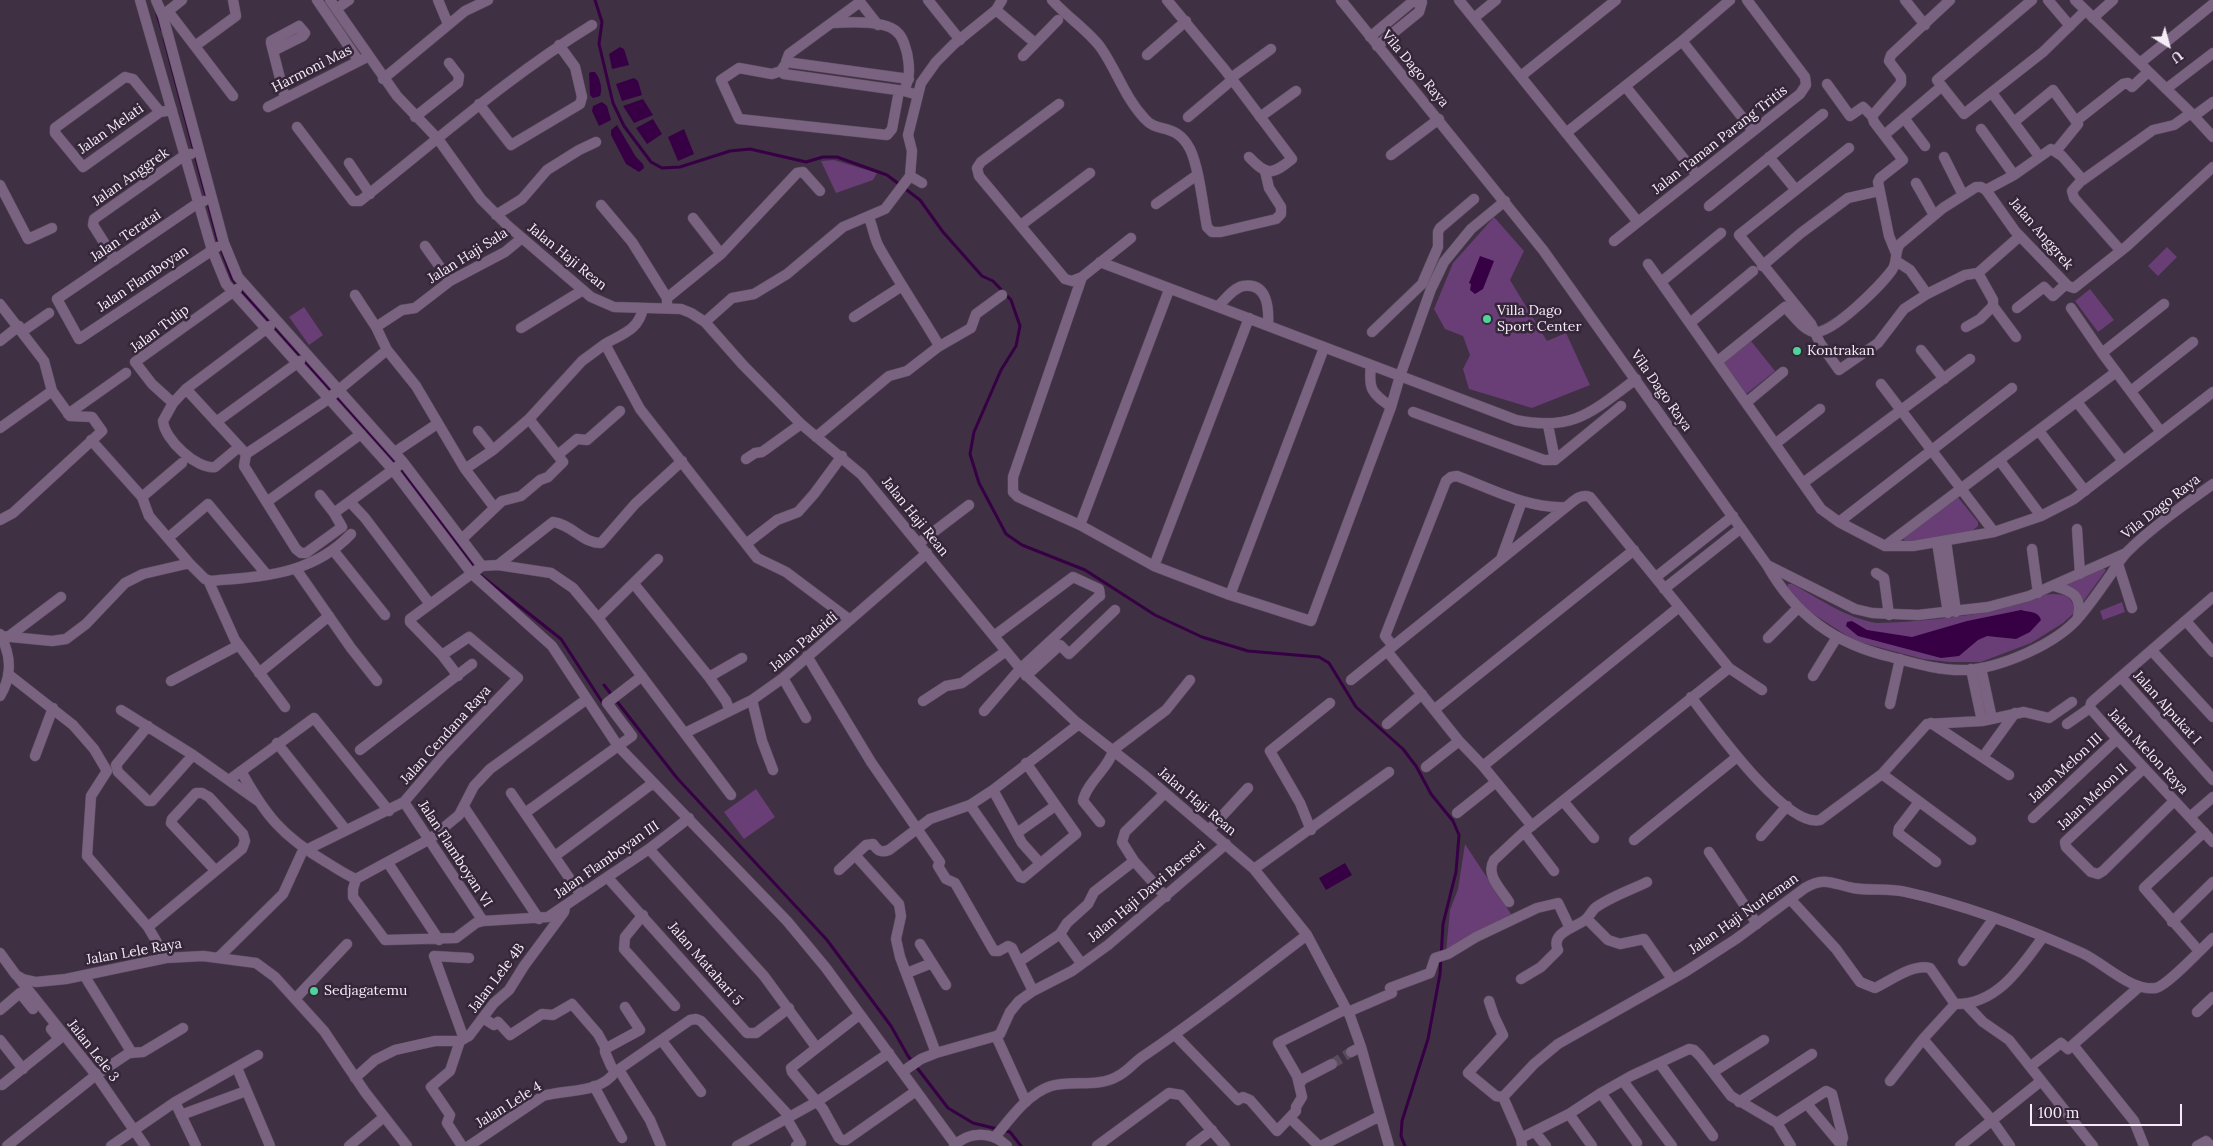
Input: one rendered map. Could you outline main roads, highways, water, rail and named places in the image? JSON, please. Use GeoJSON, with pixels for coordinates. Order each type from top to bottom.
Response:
{"type":"FeatureCollection","features":[{"type":"Feature","properties":{"kind":"waterway"},"geometry":{"type":"LineString","coordinates":[[595,0],[602,22],[599,44],[613,103],[624,126],[651,162],[662,168],[680,167],[730,151],[750,149],[806,162],[823,157],[837,157],[887,175],[920,200],[943,232],[982,276],[993,281],[1011,300],[1020,326],[1016,346],[1001,370],[974,432],[970,454],[979,483],[1006,534],[1022,545],[1085,570],[1155,615],[1202,637],[1248,651],[1319,657],[1329,663],[1356,707],[1403,749],[1416,766],[1431,794],[1453,821],[1459,835],[1456,872],[1443,924],[1440,974],[1428,1039],[1402,1121],[1401,1136],[1405,1146]]}},
{"type":"Feature","properties":{"kind":"waterway"},"geometry":{"type":"LineString","coordinates":[[157,14],[162,30]]}},
{"type":"Feature","properties":{"kind":"waterway"},"geometry":{"type":"LineString","coordinates":[[164,38],[218,241],[232,278],[401,469],[475,569]]}},
{"type":"Feature","properties":{"kind":"waterway"},"geometry":{"type":"LineString","coordinates":[[479,574],[561,639],[604,705]]}},
{"type":"Feature","properties":{"kind":"waterway"},"geometry":{"type":"LineString","coordinates":[[604,685],[677,778],[827,940],[891,1026],[908,1056],[948,1108],[973,1123],[1010,1132],[1021,1146]]}},
{"type":"Feature","properties":{"kind":"tunnel"},"geometry":{"type":"LineString","coordinates":[[1332,1064],[1351,1052]]}},
{"type":"Feature","properties":{"kind":"place","name":"Villa Dago Sport Center"},"geometry":{"type":"Point","coordinates":[1487,319]}},
{"type":"Feature","properties":{"kind":"place","name":"Kontrakan"},"geometry":{"type":"Point","coordinates":[1797,351]}},
{"type":"Feature","properties":{"kind":"place","name":"Sedjagatemu"},"geometry":{"type":"Point","coordinates":[314,991]}}]}
